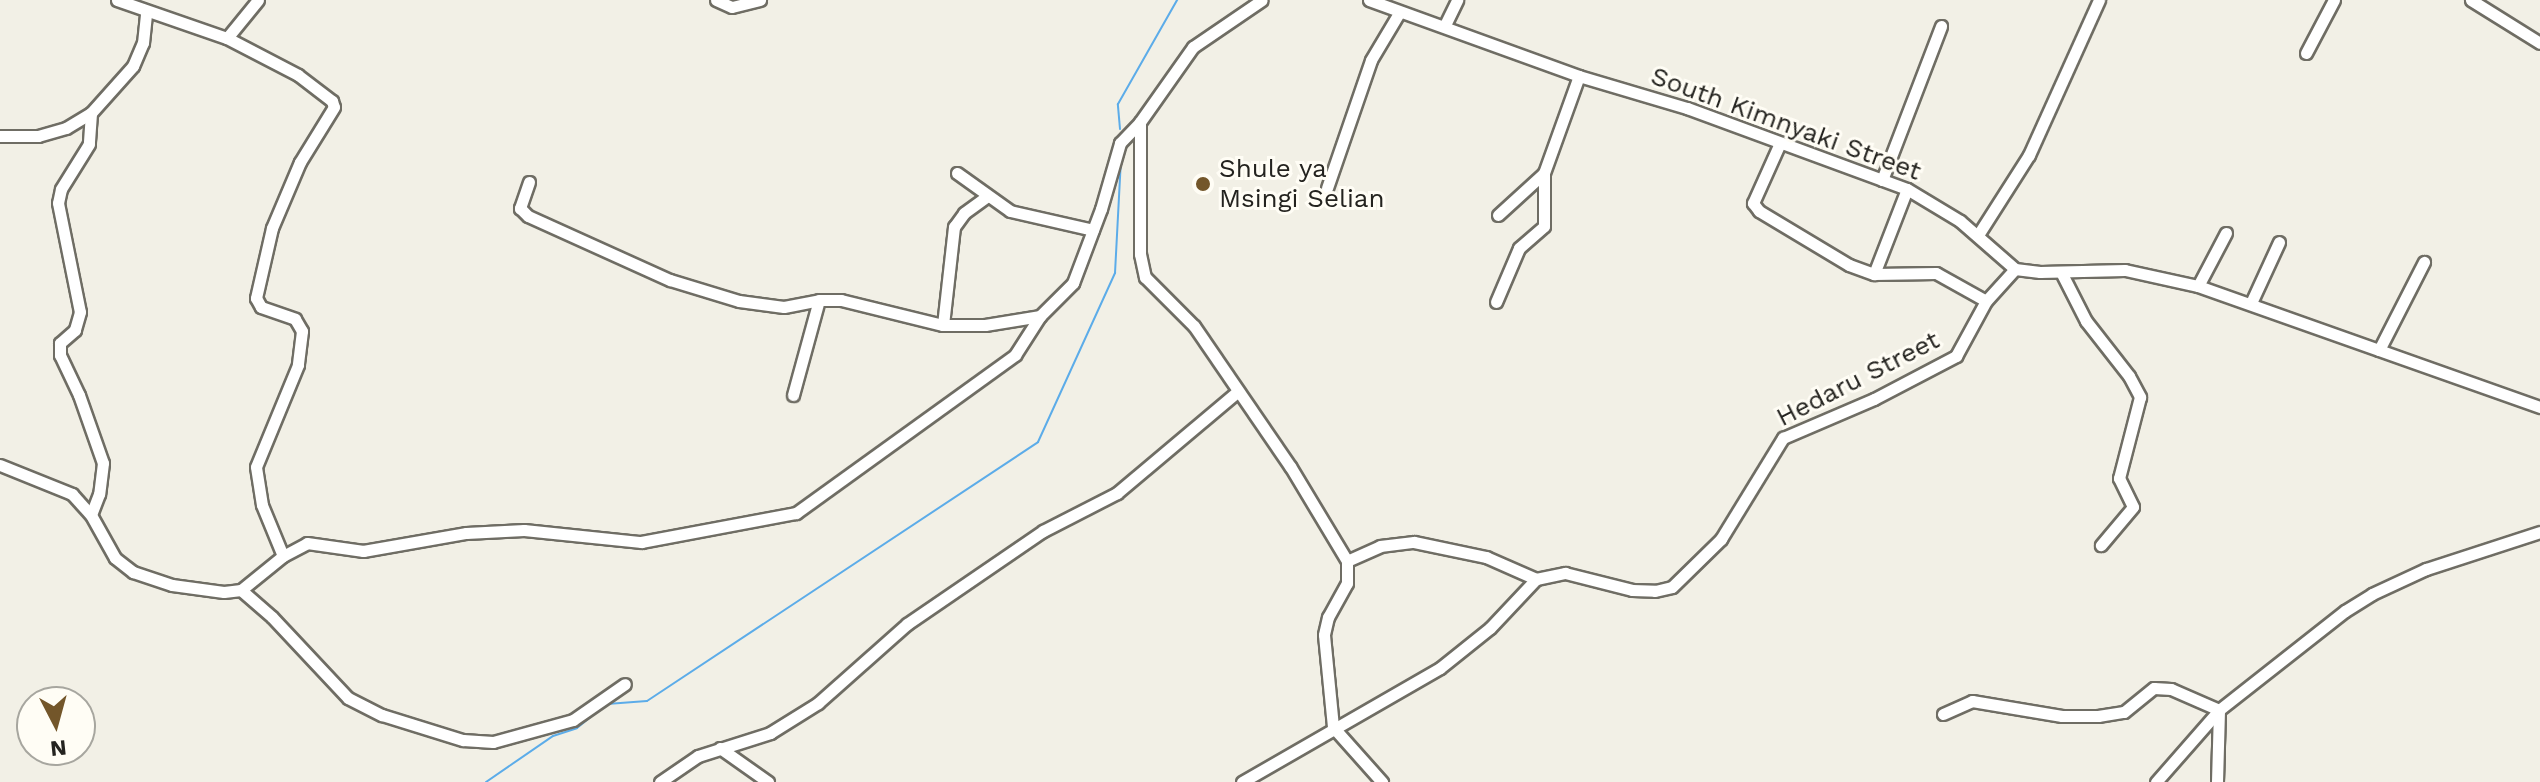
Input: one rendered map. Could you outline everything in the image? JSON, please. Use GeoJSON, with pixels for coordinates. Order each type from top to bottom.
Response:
{"type":"FeatureCollection","features":[{"type":"Feature","properties":{"kind":"street"},"geometry":{"type":"LineString","coordinates":[[117,0],[227,38],[298,75],[320,90],[334,107],[300,162],[272,228],[256,298],[261,307],[295,319],[302,331],[298,365],[256,467],[259,495],[283,556]]}},
{"type":"Feature","properties":{"kind":"street"},"geometry":{"type":"LineString","coordinates":[[227,38],[258,0]]}},
{"type":"Feature","properties":{"kind":"street"},"geometry":{"type":"LineString","coordinates":[[716,0],[732,7],[760,0]]}},
{"type":"Feature","properties":{"kind":"street"},"geometry":{"type":"LineString","coordinates":[[0,465],[58,486],[91,515],[115,558],[133,572],[172,585],[224,592],[241,590],[283,556],[307,543],[363,551],[466,533],[506,530],[641,542],[796,513],[1000,369],[1024,345],[1040,316],[1073,283],[1120,143],[1140,122],[1193,47],[1262,0]]}},
{"type":"Feature","properties":{"kind":"street","name":"South Kimnyaki Street"},"geometry":{"type":"LineString","coordinates":[[1369,0],[1579,76],[1687,108],[1907,189],[1978,235],[2015,269]]}},
{"type":"Feature","properties":{"kind":"street"},"geometry":{"type":"LineString","coordinates":[[1445,25],[1457,0]]}},
{"type":"Feature","properties":{"kind":"street"},"geometry":{"type":"LineString","coordinates":[[1978,235],[2029,155],[2099,0]]}},
{"type":"Feature","properties":{"kind":"street"},"geometry":{"type":"LineString","coordinates":[[2306,53],[2334,0]]}},
{"type":"Feature","properties":{"kind":"street"},"geometry":{"type":"LineString","coordinates":[[2471,0],[2540,43]]}},
{"type":"Feature","properties":{"kind":"street"},"geometry":{"type":"LineString","coordinates":[[0,136],[38,136],[66,128],[91,113],[133,66],[143,43],[146,12]]}},
{"type":"Feature","properties":{"kind":"street"},"geometry":{"type":"LineString","coordinates":[[1327,188],[1371,60],[1399,13]]}},
{"type":"Feature","properties":{"kind":"street"},"geometry":{"type":"LineString","coordinates":[[1882,180],[1941,26]]}},
{"type":"Feature","properties":{"kind":"street"},"geometry":{"type":"LineString","coordinates":[[1496,302],[1519,248],[1544,226],[1544,173],[1579,76]]}},
{"type":"Feature","properties":{"kind":"street"},"geometry":{"type":"LineString","coordinates":[[91,113],[89,144],[61,189],[58,203],[80,312],[75,330],[60,343],[60,355],[79,395],[103,463],[99,494],[91,515]]}},
{"type":"Feature","properties":{"kind":"street"},"geometry":{"type":"LineString","coordinates":[[1140,122],[1140,254],[1145,277],[1194,326],[1290,466],[1347,561],[1347,583],[1328,617],[1324,635],[1333,727],[1382,782]]}},
{"type":"Feature","properties":{"kind":"street"},"geometry":{"type":"LineString","coordinates":[[1780,143],[1754,207],[1807,243],[1849,265],[1874,274],[1936,273],[1986,301]]}},
{"type":"Feature","properties":{"kind":"street"},"geometry":{"type":"LineString","coordinates":[[957,173],[1010,211],[1093,230]]}},
{"type":"Feature","properties":{"kind":"street"},"geometry":{"type":"LineString","coordinates":[[1498,215],[1544,173]]}},
{"type":"Feature","properties":{"kind":"street"},"geometry":{"type":"LineString","coordinates":[[529,182],[520,208],[528,216],[656,274],[759,306],[784,307],[819,300],[841,300],[943,325],[985,325],[1040,316]]}},
{"type":"Feature","properties":{"kind":"street"},"geometry":{"type":"LineString","coordinates":[[1874,274],[1907,189]]}},
{"type":"Feature","properties":{"kind":"street"},"geometry":{"type":"LineString","coordinates":[[943,325],[954,227],[958,218],[987,196]]}},
{"type":"Feature","properties":{"kind":"street"},"geometry":{"type":"LineString","coordinates":[[2198,286],[2226,233]]}},
{"type":"Feature","properties":{"kind":"street"},"geometry":{"type":"LineString","coordinates":[[2251,303],[2279,242]]}},
{"type":"Feature","properties":{"kind":"street"},"geometry":{"type":"LineString","coordinates":[[2379,350],[2424,262]]}},
{"type":"Feature","properties":{"kind":"street"},"geometry":{"type":"LineString","coordinates":[[2015,269],[2061,272],[2125,270],[2198,286],[2540,407]]}},
{"type":"Feature","properties":{"kind":"street","name":"Hedaru Street"},"geometry":{"type":"LineString","coordinates":[[1536,579],[1565,573],[1632,590],[1655,591],[1672,587],[1721,539],[1774,448],[1783,438],[1874,399],[1956,356],[1986,301],[2015,269]]}},
{"type":"Feature","properties":{"kind":"street"},"geometry":{"type":"LineString","coordinates":[[2061,272],[2086,321],[2129,376],[2140,397],[2119,478],[2133,507],[2101,545]]}},
{"type":"Feature","properties":{"kind":"street"},"geometry":{"type":"LineString","coordinates":[[793,395],[819,300]]}},
{"type":"Feature","properties":{"kind":"street"},"geometry":{"type":"LineString","coordinates":[[660,782],[698,756],[770,733],[818,703],[845,682],[884,641],[1043,531],[1127,486],[1238,391]]}},
{"type":"Feature","properties":{"kind":"street"},"geometry":{"type":"LineString","coordinates":[[2156,782],[2219,710],[2372,594],[2426,569],[2540,532]]}},
{"type":"Feature","properties":{"kind":"street"},"geometry":{"type":"LineString","coordinates":[[1242,782],[1440,668],[1490,628],[1536,579],[1486,557],[1414,542],[1380,546],[1347,561]]}},
{"type":"Feature","properties":{"kind":"street"},"geometry":{"type":"LineString","coordinates":[[241,590],[272,617],[348,698],[382,715],[463,740],[493,742],[573,720],[625,684]]}},
{"type":"Feature","properties":{"kind":"street"},"geometry":{"type":"LineString","coordinates":[[1943,714],[1972,701],[2062,716],[2116,714],[2129,709],[2147,692],[2162,687],[2219,710]]}},
{"type":"Feature","properties":{"kind":"street"},"geometry":{"type":"LineString","coordinates":[[2217,782],[2219,710]]}},
{"type":"Feature","properties":{"kind":"street"},"geometry":{"type":"LineString","coordinates":[[720,748],[768,782]]}},
{"type":"Feature","properties":{"kind":"waterway"},"geometry":{"type":"LineString","coordinates":[[1120,129],[1118,104],[1177,0]]}},
{"type":"Feature","properties":{"kind":"waterway"},"geometry":{"type":"LineString","coordinates":[[486,782],[553,736],[577,728],[607,704],[647,701],[1038,442],[1115,273],[1121,159]]}},
{"type":"Feature","properties":{"kind":"place","name":"Shule ya Msingi Selian"},"geometry":{"type":"Point","coordinates":[1203,184]}}]}
